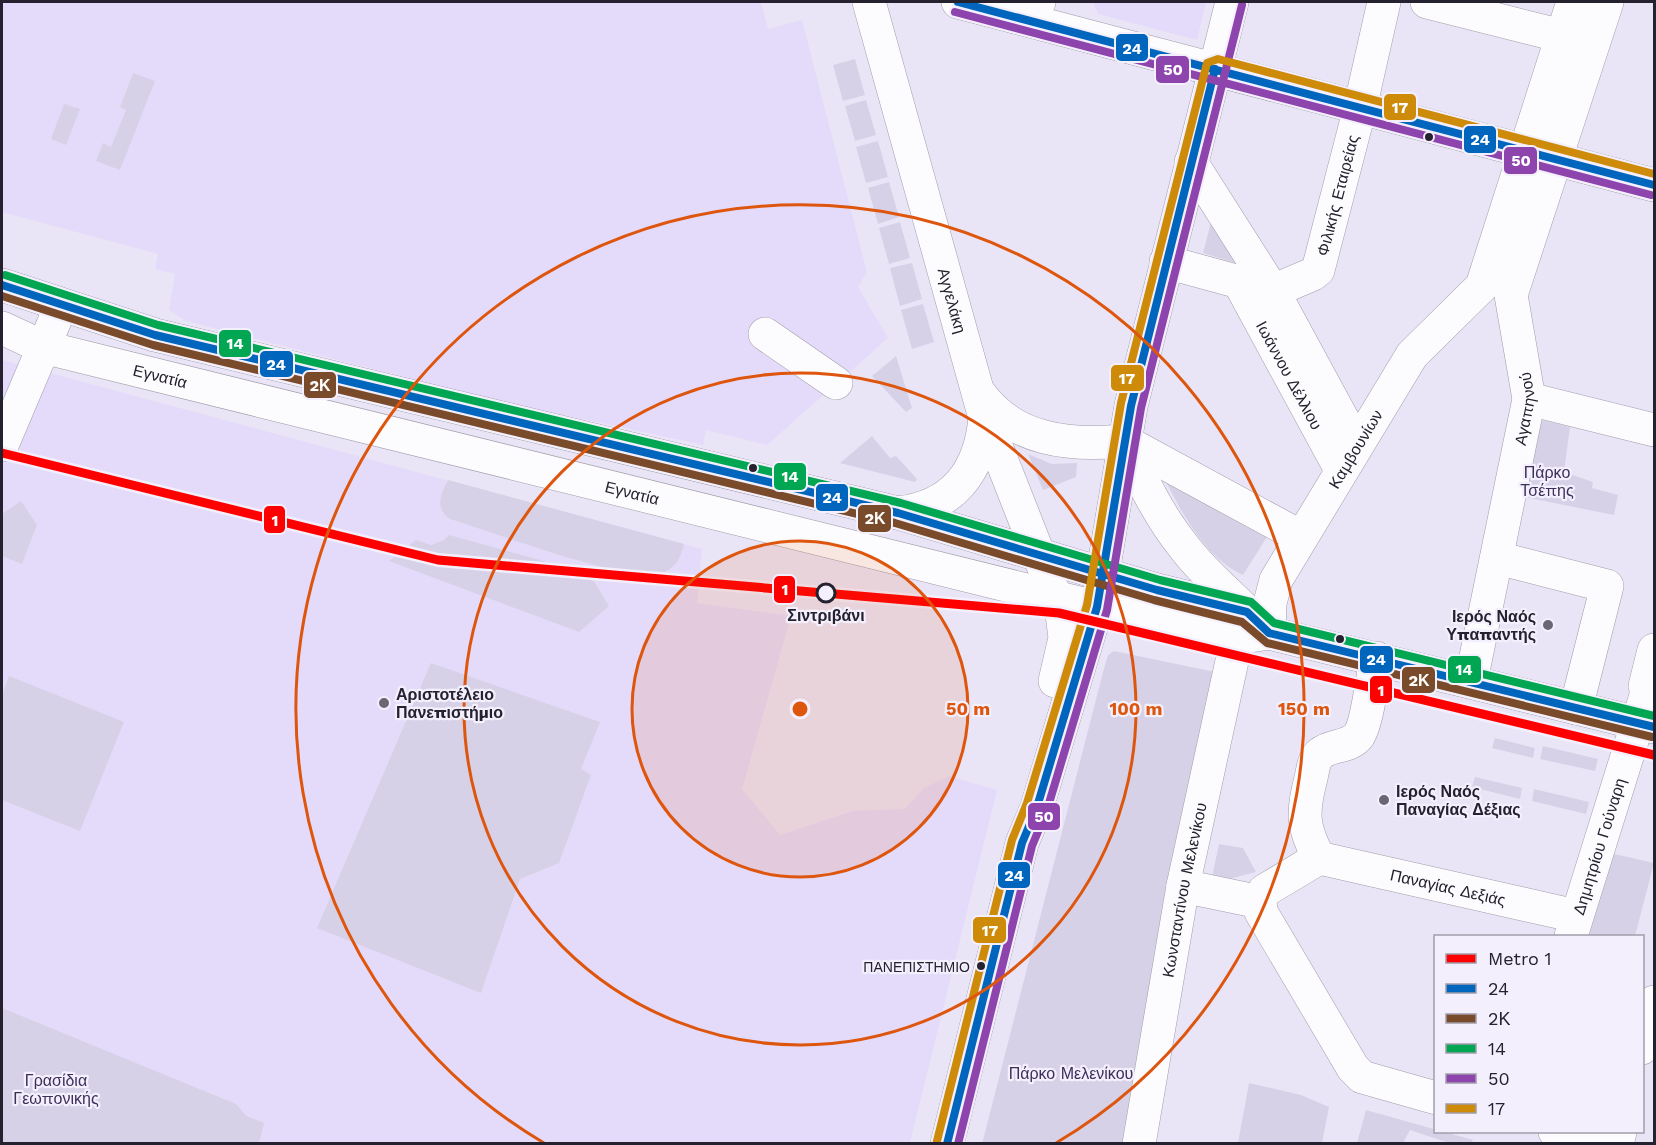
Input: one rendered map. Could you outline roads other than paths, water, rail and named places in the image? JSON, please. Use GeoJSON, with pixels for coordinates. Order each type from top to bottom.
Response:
{"type":"FeatureCollection","features":[{"type":"Feature","properties":{"kind":"main road","name":"Αγγελάκη"},"geometry":{"type":"LineString","coordinates":[[869,2],[981,404],[1065,626],[1065,638],[1022,805],[1022,843]]}},
{"type":"Feature","properties":{"kind":"main road"},"geometry":{"type":"LineString","coordinates":[[958,2],[1027,9],[1215,69],[1654,185]]}},
{"type":"Feature","properties":{"kind":"main road"},"geometry":{"type":"LineString","coordinates":[[947,1143],[1022,843],[1037,807],[1097,607],[1124,441],[1166,262],[1232,2]]}},
{"type":"Feature","properties":{"kind":"main road","name":"Φιλικής Εταιρείας"},"geometry":{"type":"LineString","coordinates":[[1273,291],[1318,270],[1360,108],[1384,2]]}},
{"type":"Feature","properties":{"kind":"main road"},"geometry":{"type":"LineString","coordinates":[[1427,2],[1577,40]]}},
{"type":"Feature","properties":{"kind":"main road"},"geometry":{"type":"LineString","coordinates":[[1573,2],[1577,40]]}},
{"type":"Feature","properties":{"kind":"main road"},"geometry":{"type":"LineString","coordinates":[[1496,291],[1577,40],[1607,2]]}},
{"type":"Feature","properties":{"kind":"main road","name":"Ιωάννου Δέλλιου"},"geometry":{"type":"LineString","coordinates":[[1191,162],[1273,291],[1349,457]]}},
{"type":"Feature","properties":{"kind":"main road"},"geometry":{"type":"LineString","coordinates":[[1166,262],[1273,291]]}},
{"type":"Feature","properties":{"kind":"main road","name":"Ιωάννου Δέλλιου"},"geometry":{"type":"LineString","coordinates":[[1239,282],[1349,457]]}},
{"type":"Feature","properties":{"kind":"main road","name":"Εγνατία"},"geometry":{"type":"LineString","coordinates":[[2,285],[155,335],[898,513],[1103,572],[1157,590],[1251,628]]}},
{"type":"Feature","properties":{"kind":"main road","name":"Αγαπηνού"},"geometry":{"type":"LineString","coordinates":[[1471,681],[1529,399],[1496,291]]}},
{"type":"Feature","properties":{"kind":"main road","name":"Καμβουνίων"},"geometry":{"type":"LineString","coordinates":[[1251,628],[1270,603],[1276,580],[1412,355],[1496,291]]}},
{"type":"Feature","properties":{"kind":"main road"},"geometry":{"type":"LineString","coordinates":[[2,445],[61,306]]}},
{"type":"Feature","properties":{"kind":"main road","name":"Εγνατία"},"geometry":{"type":"LineString","coordinates":[[2,328],[43,347],[1097,607],[1251,628],[1647,725]]}},
{"type":"Feature","properties":{"kind":"main road"},"geometry":{"type":"LineString","coordinates":[[765,334],[836,383]]}},
{"type":"Feature","properties":{"kind":"main road"},"geometry":{"type":"LineString","coordinates":[[1529,399],[1654,430]]}},
{"type":"Feature","properties":{"kind":"main road"},"geometry":{"type":"LineString","coordinates":[[981,404],[999,416],[1042,437],[1078,443],[1124,441],[1301,537]]}},
{"type":"Feature","properties":{"kind":"main road"},"geometry":{"type":"LineString","coordinates":[[898,513],[932,505],[961,483],[980,453],[981,404]]}},
{"type":"Feature","properties":{"kind":"main road"},"geometry":{"type":"LineString","coordinates":[[1124,441],[1154,502],[1178,539],[1251,628]]}},
{"type":"Feature","properties":{"kind":"main road"},"geometry":{"type":"LineString","coordinates":[[1498,558],[1607,586],[1576,708]]}},
{"type":"Feature","properties":{"kind":"main road","name":"Κωνσταντίνου Μελενίκου"},"geometry":{"type":"LineString","coordinates":[[1139,1143],[1182,886],[1251,628]]}},
{"type":"Feature","properties":{"kind":"main road","name":"Δημητρίου Γούναρη"},"geometry":{"type":"LineString","coordinates":[[1574,926],[1647,725],[1652,687],[1645,686],[1654,650]]}},
{"type":"Feature","properties":{"kind":"main road"},"geometry":{"type":"LineString","coordinates":[[1182,886],[1266,893],[1319,858],[1308,837],[1304,819],[1306,795],[1314,762],[1324,751],[1348,743],[1359,735],[1376,658]]}},
{"type":"Feature","properties":{"kind":"main road","name":"Παναγίας Δεξιάς"},"geometry":{"type":"LineString","coordinates":[[1319,858],[1377,871],[1574,926]]}},
{"type":"Feature","properties":{"kind":"main road"},"geometry":{"type":"LineString","coordinates":[[1266,893],[1261,911],[1353,1068],[1362,1077],[1434,1097]]}},
{"type":"Feature","properties":{"kind":"main road"},"geometry":{"type":"LineString","coordinates":[[1562,1133],[1598,1143]]}},
{"type":"Feature","properties":{"kind":"metro line","name":"1"},"geometry":{"type":"LineString","coordinates":[[2,453],[438,560],[1059,613],[1654,755]]}},
{"type":"Feature","properties":{"kind":"place","name":"Σιντριβάνι"},"geometry":{"type":"Point","coordinates":[826,593]}},
{"type":"Feature","properties":{"kind":"place","name":"Ιερός Ναός Υπαπαντής"},"geometry":{"type":"Point","coordinates":[1548,625]}},
{"type":"Feature","properties":{"kind":"place","name":"Αριστοτέλειο Πανεπιστήμιο"},"geometry":{"type":"Point","coordinates":[384,703]}},
{"type":"Feature","properties":{"kind":"place","name":"Ιερός Ναός Παναγίας Δέξιας"},"geometry":{"type":"Point","coordinates":[1384,800]}},
{"type":"Feature","properties":{"kind":"place","name":"ΠΑΝΕΠΙΣΤΗΜΙΟ"},"geometry":{"type":"Point","coordinates":[981,966]}},
{"type":"Feature","properties":{"kind":"park label","name":"Πάρκο Τσέπης"},"geometry":{"type":"Point","coordinates":[1547,481]}},
{"type":"Feature","properties":{"kind":"park label","name":"Πάρκο Μελενίκου"},"geometry":{"type":"Point","coordinates":[1071,1073]}},
{"type":"Feature","properties":{"kind":"park label","name":"Γρασίδια Γεωπονικής"},"geometry":{"type":"Point","coordinates":[56,1089]}}]}
